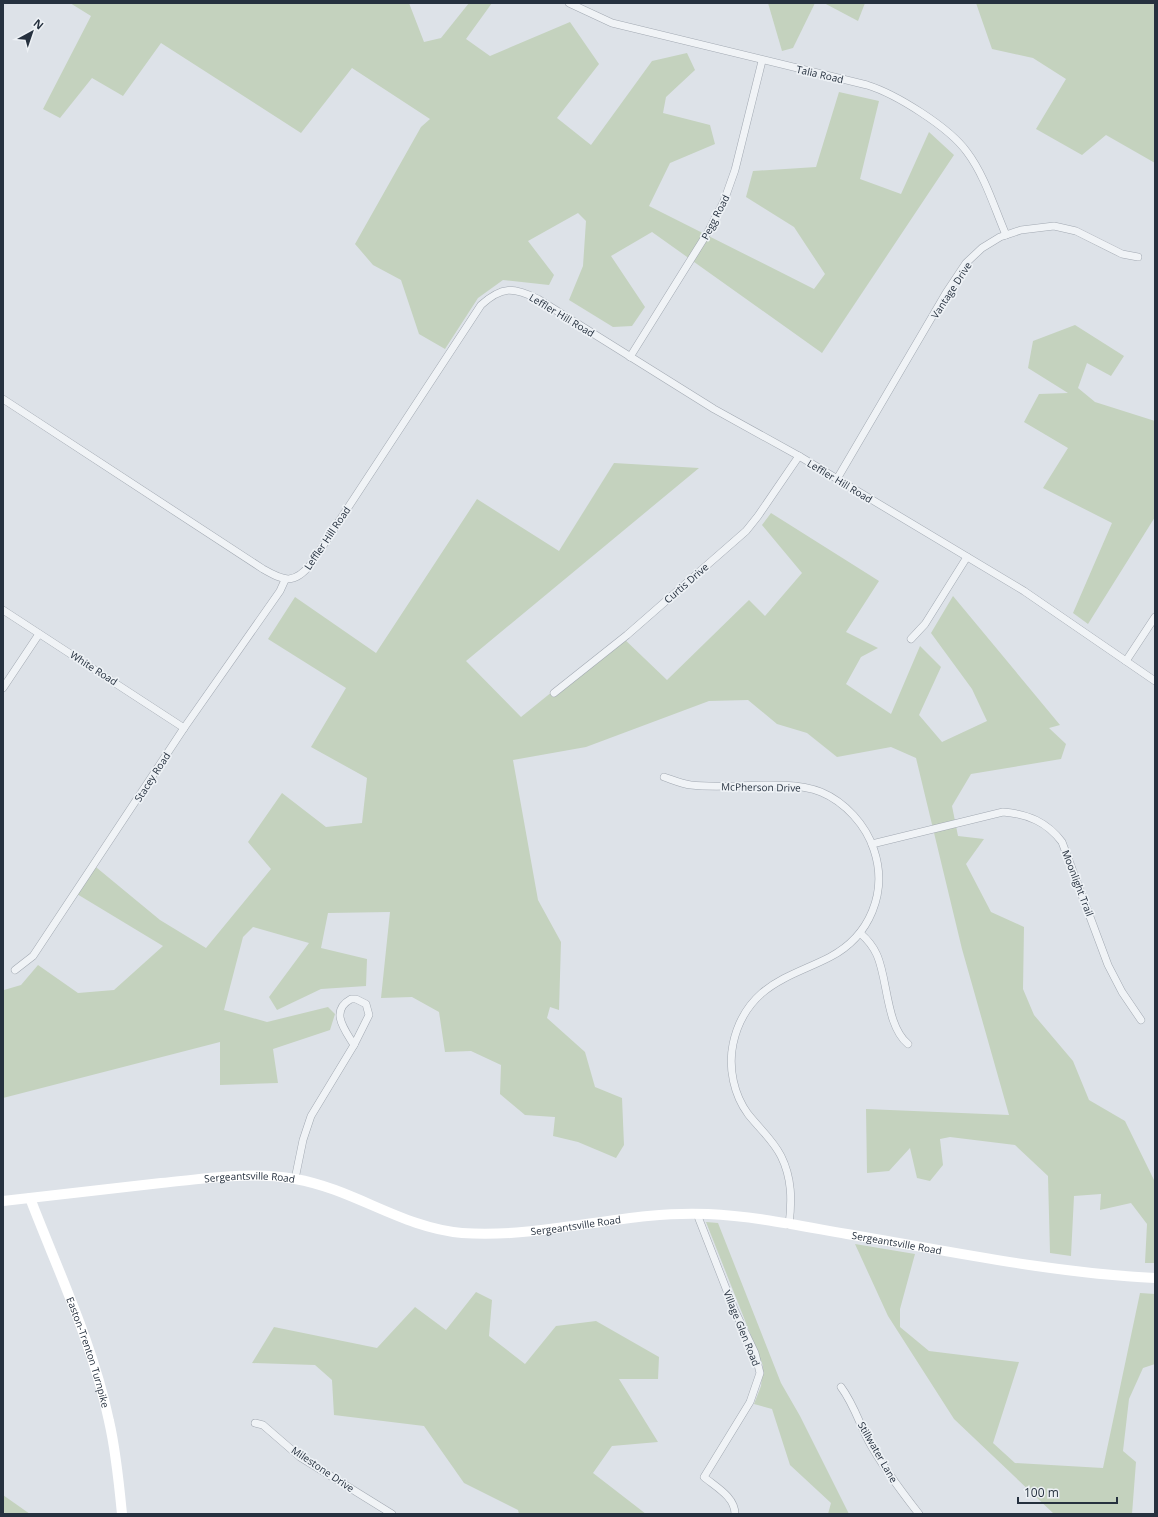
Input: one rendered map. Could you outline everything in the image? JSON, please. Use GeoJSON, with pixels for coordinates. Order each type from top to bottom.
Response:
{"type":"FeatureCollection","features":[{"type":"Feature","properties":{"kind":"main road","name":"Sergeantsville Road"},"geometry":{"type":"LineString","coordinates":[[3,1201],[225,1177],[263,1176],[295,1179],[334,1190],[412,1223],[463,1233],[517,1232],[667,1215],[724,1215],[1060,1269],[1155,1278]]}},
{"type":"Feature","properties":{"kind":"main road","name":"Easton-Trenton Turnpike"},"geometry":{"type":"LineString","coordinates":[[30,1198],[75,1310],[105,1404],[116,1454],[122,1514]]}},
{"type":"Feature","properties":{"kind":"street","name":"Talia Road"},"geometry":{"type":"LineString","coordinates":[[569,3],[612,23],[876,88],[898,99],[945,130],[961,144],[973,160],[1006,235]]}},
{"type":"Feature","properties":{"kind":"street","name":"Pegg Road"},"geometry":{"type":"LineString","coordinates":[[630,357],[708,232],[724,201],[735,170],[762,61]]}},
{"type":"Feature","properties":{"kind":"street","name":"Vantage Drive"},"geometry":{"type":"LineString","coordinates":[[837,479],[960,273],[982,248],[1006,235],[1032,228],[1054,226],[1076,231],[1122,254],[1138,258]]}},
{"type":"Feature","properties":{"kind":"street","name":"Leffler Hill Road"},"geometry":{"type":"LineString","coordinates":[[285,580],[297,577],[311,564],[481,306],[490,298],[508,289],[528,294],[728,418],[799,456],[1039,600],[1155,681]]}},
{"type":"Feature","properties":{"kind":"street"},"geometry":{"type":"LineString","coordinates":[[3,399],[263,568],[285,580]]}},
{"type":"Feature","properties":{"kind":"street","name":"Curtis Drive"},"geometry":{"type":"LineString","coordinates":[[554,693],[626,635],[746,531],[799,456]]}},
{"type":"Feature","properties":{"kind":"street"},"geometry":{"type":"LineString","coordinates":[[911,639],[925,624],[967,557]]}},
{"type":"Feature","properties":{"kind":"street","name":"Stacey Road"},"geometry":{"type":"LineString","coordinates":[[15,970],[33,956],[184,728],[280,591],[285,580]]}},
{"type":"Feature","properties":{"kind":"street","name":"White Road"},"geometry":{"type":"LineString","coordinates":[[3,610],[184,728]]}},
{"type":"Feature","properties":{"kind":"street"},"geometry":{"type":"LineString","coordinates":[[1126,661],[1155,617]]}},
{"type":"Feature","properties":{"kind":"street"},"geometry":{"type":"LineString","coordinates":[[3,688],[40,634]]}},
{"type":"Feature","properties":{"kind":"street","name":"McPherson Drive"},"geometry":{"type":"LineString","coordinates":[[664,777],[692,785],[799,786],[820,792],[839,802],[854,816],[872,844],[879,868],[879,887],[875,906],[860,933],[842,949],[831,956],[779,981],[758,997],[739,1024],[733,1044],[731,1069],[736,1090],[748,1114],[780,1155],[789,1177],[791,1200],[789,1225]]}},
{"type":"Feature","properties":{"kind":"street","name":"Moonlight Trail"},"geometry":{"type":"LineString","coordinates":[[872,844],[1003,812],[1028,816],[1043,824],[1062,842],[1108,965],[1125,997],[1141,1020]]}},
{"type":"Feature","properties":{"kind":"street"},"geometry":{"type":"LineString","coordinates":[[860,933],[867,940],[877,955],[897,1032],[908,1044]]}},
{"type":"Feature","properties":{"kind":"street"},"geometry":{"type":"LineString","coordinates":[[295,1179],[303,1140],[312,1116],[354,1045],[369,1015],[366,1004],[356,999],[345,1002],[341,1008],[339,1017],[341,1025],[354,1045]]}},
{"type":"Feature","properties":{"kind":"street","name":"Village Glen Road"},"geometry":{"type":"LineString","coordinates":[[697,1214],[734,1309],[755,1353],[759,1367],[759,1379],[750,1402],[704,1477],[727,1496],[734,1505],[735,1514]]}},
{"type":"Feature","properties":{"kind":"street","name":"Stillwater Lane"},"geometry":{"type":"LineString","coordinates":[[841,1387],[850,1400],[868,1440],[902,1492],[919,1514]]}},
{"type":"Feature","properties":{"kind":"street","name":"Milestone Drive"},"geometry":{"type":"LineString","coordinates":[[255,1423],[263,1425],[309,1463],[392,1514]]}},
{"type":"Feature","properties":{"kind":"green space"},"geometry":{"type":"Polygon","coordinates":[[[70,3],[409,3],[424,42],[441,38],[469,3],[492,3],[466,39],[490,56],[570,22],[599,64],[557,118],[591,145],[652,61],[687,53],[695,70],[666,97],[663,113],[710,125],[715,144],[670,163],[649,206],[814,289],[825,274],[794,227],[746,197],[753,171],[816,167],[839,92],[879,101],[860,179],[901,194],[929,132],[954,155],[822,353],[652,232],[611,256],[645,307],[632,326],[613,327],[569,300],[583,266],[586,221],[578,213],[528,241],[554,275],[549,285],[503,280],[478,298],[445,349],[419,334],[401,280],[373,265],[355,244],[421,127],[430,119],[352,68],[301,133],[161,43],[123,96],[92,78],[60,118],[43,109],[91,16],[70,3]]]}},
{"type":"Feature","properties":{"kind":"green space"},"geometry":{"type":"Polygon","coordinates":[[[768,3],[815,3],[793,48],[782,51],[768,3]]]}},
{"type":"Feature","properties":{"kind":"green space"},"geometry":{"type":"Polygon","coordinates":[[[824,3],[865,3],[858,21],[824,3]]]}},
{"type":"Feature","properties":{"kind":"green space"},"geometry":{"type":"Polygon","coordinates":[[[976,3],[1155,3],[1155,163],[1106,135],[1082,155],[1036,129],[1066,79],[1033,58],[992,49],[976,3]]]}},
{"type":"Feature","properties":{"kind":"green space"},"geometry":{"type":"Polygon","coordinates":[[[1075,325],[1124,356],[1111,376],[1087,363],[1078,388],[1095,402],[1155,421],[1155,517],[1088,624],[1073,613],[1112,523],[1043,488],[1068,448],[1024,422],[1039,394],[1068,393],[1028,368],[1033,341],[1075,325]]]}},
{"type":"Feature","properties":{"kind":"green space"},"geometry":{"type":"Polygon","coordinates":[[[614,463],[699,468],[466,661],[521,717],[621,636],[667,680],[749,600],[765,616],[802,573],[762,525],[771,513],[879,581],[846,632],[878,648],[861,657],[846,684],[891,714],[920,646],[941,667],[919,715],[942,742],[987,721],[972,689],[931,633],[953,596],[1060,725],[1049,728],[1066,744],[1061,759],[971,774],[952,806],[958,836],[984,839],[966,864],[991,912],[1024,927],[1023,989],[1034,1015],[1073,1061],[1089,1100],[1125,1121],[1155,1182],[1155,1263],[1145,1263],[1147,1224],[1131,1203],[1100,1210],[1101,1194],[1074,1196],[1071,1256],[1050,1253],[1048,1176],[1015,1145],[950,1137],[940,1139],[943,1165],[930,1181],[917,1178],[910,1148],[889,1171],[867,1173],[866,1109],[1009,1115],[962,949],[916,758],[891,747],[837,757],[807,733],[777,724],[748,700],[709,701],[586,747],[513,760],[538,900],[561,942],[559,1010],[550,1007],[547,1018],[585,1052],[595,1087],[622,1098],[624,1145],[616,1158],[578,1142],[553,1136],[555,1117],[525,1115],[500,1094],[501,1065],[471,1051],[445,1052],[439,1012],[412,997],[381,998],[390,912],[328,913],[321,948],[367,959],[366,986],[321,989],[277,1010],[269,997],[309,943],[253,927],[243,937],[224,1010],[267,1022],[328,1007],[335,1014],[330,1030],[273,1049],[278,1083],[220,1085],[220,1042],[3,1098],[4,990],[21,985],[38,965],[78,993],[114,990],[163,946],[72,891],[91,863],[160,920],[206,948],[271,869],[248,842],[282,793],[326,827],[362,823],[367,778],[311,747],[346,688],[268,639],[295,597],[376,653],[477,499],[559,551],[614,463]]]}},
{"type":"Feature","properties":{"kind":"green space"},"geometry":{"type":"Polygon","coordinates":[[[706,1222],[718,1223],[781,1383],[800,1416],[849,1514],[828,1514],[831,1503],[790,1465],[772,1409],[754,1404],[761,1386],[763,1366],[706,1222]]]}},
{"type":"Feature","properties":{"kind":"green space"},"geometry":{"type":"Polygon","coordinates":[[[855,1244],[915,1254],[900,1309],[900,1327],[929,1351],[1019,1362],[993,1443],[1015,1463],[1103,1468],[1140,1293],[1155,1294],[1155,1364],[1143,1368],[1129,1399],[1123,1451],[1136,1462],[1132,1514],[1054,1514],[954,1419],[888,1316],[855,1244]]]}},
{"type":"Feature","properties":{"kind":"green space"},"geometry":{"type":"Polygon","coordinates":[[[476,1292],[492,1300],[489,1336],[525,1364],[556,1326],[596,1321],[659,1357],[658,1379],[619,1379],[658,1442],[612,1446],[593,1473],[646,1514],[519,1514],[518,1510],[464,1483],[424,1426],[334,1415],[332,1380],[315,1365],[252,1363],[274,1327],[377,1348],[415,1307],[446,1330],[476,1292]]]}},
{"type":"Feature","properties":{"kind":"green space"},"geometry":{"type":"Polygon","coordinates":[[[3,1495],[30,1514],[3,1514],[3,1495]]]}}]}
